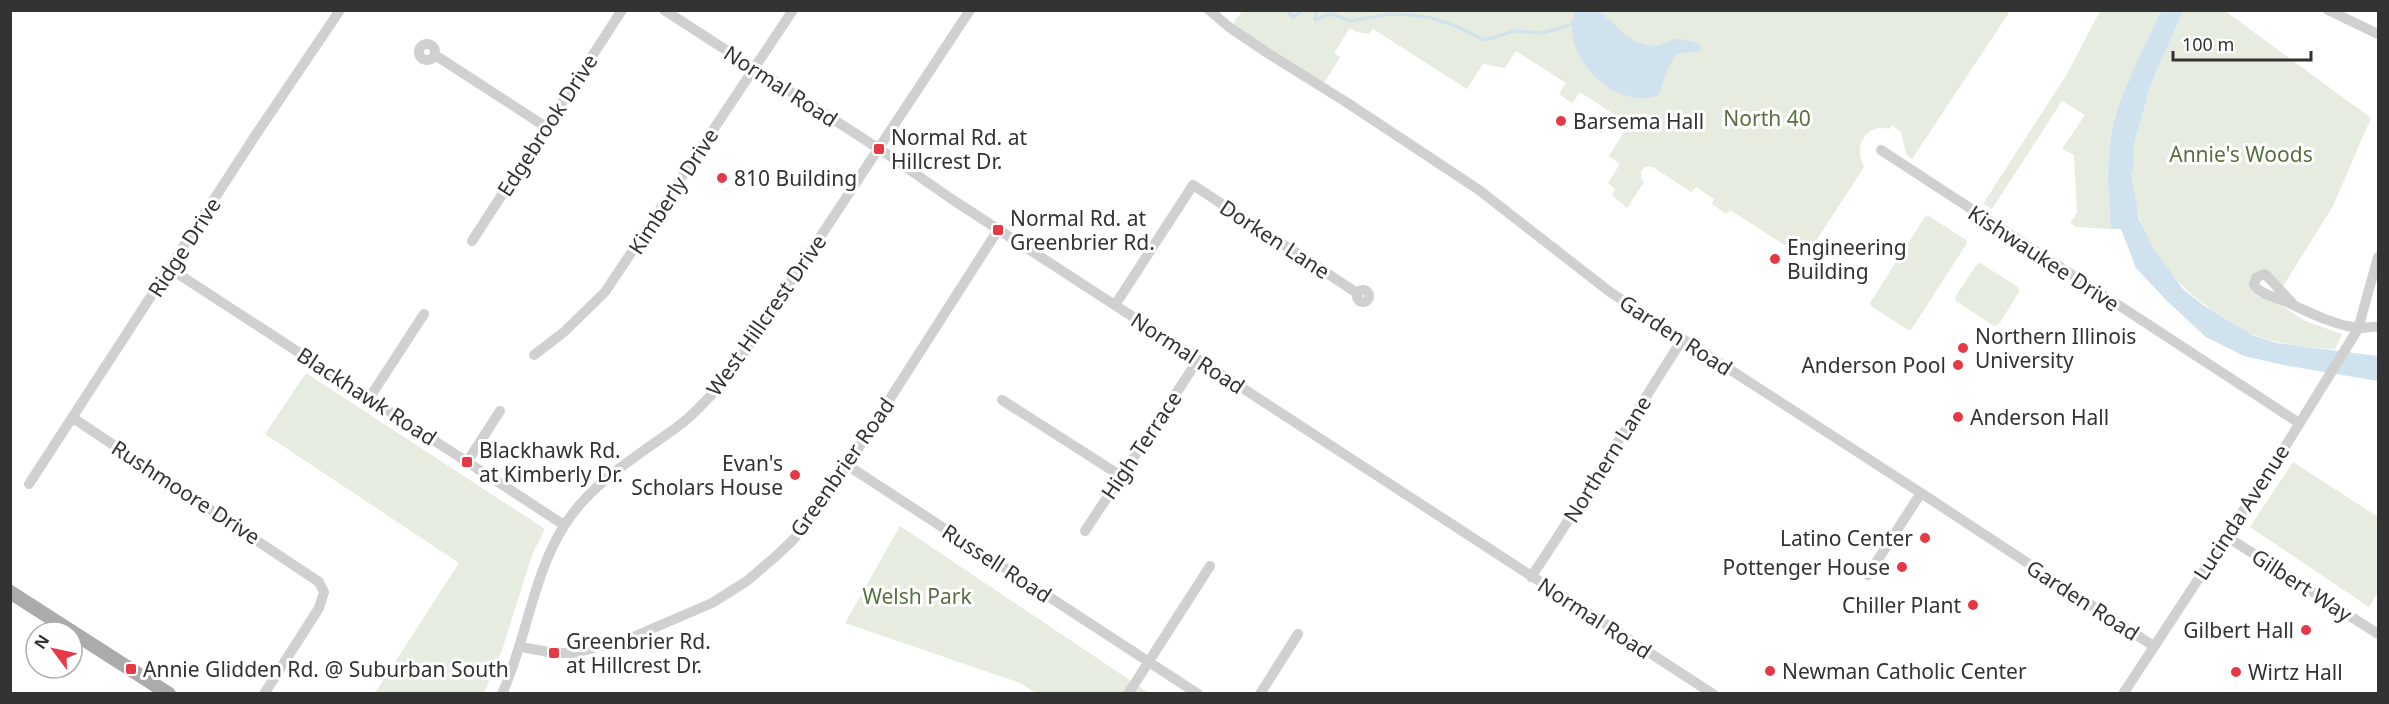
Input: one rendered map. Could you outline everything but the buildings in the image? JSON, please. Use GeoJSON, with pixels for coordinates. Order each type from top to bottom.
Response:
{"type":"FeatureCollection","features":[{"type":"Feature","properties":{"kind":"main road"},"geometry":{"type":"LineString","coordinates":[[10,592],[169,693]]}},
{"type":"Feature","properties":{"kind":"street","name":"Ridge Drive"},"geometry":{"type":"LineString","coordinates":[[29,484],[340,10]]}},
{"type":"Feature","properties":{"kind":"street","name":"Edgebrook Drive"},"geometry":{"type":"LineString","coordinates":[[472,240],[622,10]]}},
{"type":"Feature","properties":{"kind":"street","name":"Normal Road"},"geometry":{"type":"LineString","coordinates":[[663,10],[1531,577],[1713,693]]}},
{"type":"Feature","properties":{"kind":"street","name":"Kimberly Drive"},"geometry":{"type":"LineString","coordinates":[[534,355],[564,332],[605,291],[793,10]]}},
{"type":"Feature","properties":{"kind":"street","name":"West Hillcrest Drive"},"geometry":{"type":"LineString","coordinates":[[502,693],[521,647],[546,560],[564,525],[611,474],[681,424],[729,375],[969,10]]}},
{"type":"Feature","properties":{"kind":"street","name":"Garden Road"},"geometry":{"type":"LineString","coordinates":[[1209,10],[1229,27],[1269,54],[1479,190],[1566,260],[1682,340],[1921,492],[2152,645]]}},
{"type":"Feature","properties":{"kind":"street"},"geometry":{"type":"LineString","coordinates":[[2328,10],[2379,34]]}},
{"type":"Feature","properties":{"kind":"street"},"geometry":{"type":"LineString","coordinates":[[435,55],[546,127]]}},
{"type":"Feature","properties":{"kind":"street","name":"Kishwaukee Drive"},"geometry":{"type":"LineString","coordinates":[[1881,150],[2299,423]]}},
{"type":"Feature","properties":{"kind":"street","name":"Dorken Lane"},"geometry":{"type":"LineString","coordinates":[[1115,305],[1192,185],[1357,293]]}},
{"type":"Feature","properties":{"kind":"street","name":"Greenbrier Road"},"geometry":{"type":"LineString","coordinates":[[521,647],[565,654],[587,651],[640,635],[712,603],[747,580],[794,539],[829,494],[998,230]]}},
{"type":"Feature","properties":{"kind":"street","name":"Lucinda Avenue"},"geometry":{"type":"LineString","coordinates":[[2123,693],[2152,645],[2226,537],[2358,329],[2379,257]]}},
{"type":"Feature","properties":{"kind":"street","name":"Blackhawk Road"},"geometry":{"type":"LineString","coordinates":[[169,268],[564,525]]}},
{"type":"Feature","properties":{"kind":"street"},"geometry":{"type":"LineString","coordinates":[[2292,304],[2319,318],[2358,329],[2379,327]]}},
{"type":"Feature","properties":{"kind":"street"},"geometry":{"type":"LineString","coordinates":[[370,398],[424,314]]}},
{"type":"Feature","properties":{"kind":"street","name":"Northern Lane"},"geometry":{"type":"LineString","coordinates":[[1531,577],[1578,508],[1620,436],[1682,340]]}},
{"type":"Feature","properties":{"kind":"street","name":"High Terrace"},"geometry":{"type":"LineString","coordinates":[[1085,531],[1198,360]]}},
{"type":"Feature","properties":{"kind":"street"},"geometry":{"type":"LineString","coordinates":[[1002,400],[1120,476]]}},
{"type":"Feature","properties":{"kind":"street"},"geometry":{"type":"LineString","coordinates":[[467,462],[500,411]]}},
{"type":"Feature","properties":{"kind":"street","name":"Rushmoore Drive"},"geometry":{"type":"LineString","coordinates":[[73,417],[319,582],[324,592],[322,602],[264,693]]}},
{"type":"Feature","properties":{"kind":"street","name":"Russell Road"},"geometry":{"type":"LineString","coordinates":[[847,465],[1198,693]]}},
{"type":"Feature","properties":{"kind":"street"},"geometry":{"type":"LineString","coordinates":[[1868,575],[1921,492]]}},
{"type":"Feature","properties":{"kind":"street","name":"Gilbert Way"},"geometry":{"type":"LineString","coordinates":[[2226,537],[2379,634]]}},
{"type":"Feature","properties":{"kind":"street"},"geometry":{"type":"LineString","coordinates":[[1128,693],[1210,566]]}},
{"type":"Feature","properties":{"kind":"street"},"geometry":{"type":"LineString","coordinates":[[1260,693],[1298,634]]}},
{"type":"Feature","properties":{"kind":"green space","name":"North 40"},"geometry":{"type":"Polygon","coordinates":[[[1243,10],[2010,11],[1912,159],[1906,154],[1901,132],[1892,125],[1889,129],[1873,130],[1863,138],[1860,152],[1864,167],[1805,258],[1730,210],[1726,214],[1712,204],[1714,199],[1696,187],[1691,192],[1653,167],[1645,167],[1641,171],[1641,178],[1644,182],[1627,208],[1612,195],[1615,189],[1608,183],[1620,164],[1609,156],[1629,124],[1580,92],[1572,103],[1559,94],[1566,83],[1516,51],[1505,68],[1483,64],[1467,89],[1373,29],[1369,34],[1356,32],[1350,28],[1334,53],[1340,57],[1322,86],[1231,27],[1243,10]]]}},
{"type":"Feature","properties":{"kind":"green space"},"geometry":{"type":"Polygon","coordinates":[[[2100,11],[2161,11],[2140,54],[2115,116],[2108,180],[2111,229],[2077,227],[2070,223],[2077,213],[2074,155],[2062,149],[2085,115],[2062,101],[1992,209],[1983,204],[2067,74],[2100,11]]]}},
{"type":"Feature","properties":{"kind":"green space","name":"Annie's Woods"},"geometry":{"type":"Polygon","coordinates":[[[2183,11],[2225,11],[2371,118],[2333,206],[2282,288],[2264,270],[2255,273],[2250,279],[2251,290],[2259,297],[2270,298],[2305,321],[2342,334],[2335,349],[2284,343],[2242,330],[2203,304],[2186,289],[2158,257],[2148,238],[2134,196],[2131,173],[2133,149],[2151,84],[2183,11]]]}},
{"type":"Feature","properties":{"kind":"green space"},"geometry":{"type":"Polygon","coordinates":[[[1929,216],[1966,240],[1967,243],[1911,330],[1908,330],[1871,306],[1870,303],[1925,217],[1929,216]]]}},
{"type":"Feature","properties":{"kind":"green space"},"geometry":{"type":"Polygon","coordinates":[[[1980,263],[2018,287],[2019,292],[1999,324],[1994,326],[1956,301],[1955,297],[1977,264],[1980,263]]]}},
{"type":"Feature","properties":{"kind":"green space"},"geometry":{"type":"Polygon","coordinates":[[[306,373],[545,529],[532,555],[503,647],[484,693],[375,693],[459,563],[265,434],[306,373]]]}},
{"type":"Feature","properties":{"kind":"green space"},"geometry":{"type":"Polygon","coordinates":[[[2293,462],[2378,517],[2378,592],[2369,607],[2250,527],[2293,462]]]}},
{"type":"Feature","properties":{"kind":"green space","name":"Welsh Park"},"geometry":{"type":"Polygon","coordinates":[[[900,526],[1149,693],[1036,693],[1020,683],[845,623],[900,526]]]}},
{"type":"Feature","properties":{"kind":"water"},"geometry":{"type":"Polygon","coordinates":[[[1575,11],[1598,11],[1630,38],[1645,45],[1656,46],[1679,39],[1700,44],[1701,50],[1681,53],[1673,60],[1658,95],[1641,98],[1624,95],[1608,87],[1594,76],[1582,61],[1575,44],[1572,27],[1575,11]]]}},
{"type":"Feature","properties":{"kind":"water"},"geometry":{"type":"Polygon","coordinates":[[[2161,11],[2183,11],[2151,84],[2133,149],[2131,173],[2139,219],[2152,246],[2182,288],[2203,305],[2252,335],[2277,343],[2378,356],[2378,381],[2244,356],[2206,337],[2136,268],[2121,229],[2111,229],[2108,180],[2115,116],[2140,54],[2161,11]]]}},
{"type":"Feature","properties":{"kind":"waterway"},"geometry":{"type":"LineString","coordinates":[[1286,10],[1293,17],[1304,10]]}},
{"type":"Feature","properties":{"kind":"waterway"},"geometry":{"type":"LineString","coordinates":[[1316,10],[1315,20],[1330,14],[1352,21],[1389,14],[1431,18],[1451,24],[1485,40],[1515,31],[1543,33],[1573,24]]}},
{"type":"Feature","properties":{"kind":"place","name":"Barsema Hall"},"geometry":{"type":"Point","coordinates":[1561,121]}},
{"type":"Feature","properties":{"kind":"place","name":"Normal Rd. at Hillcrest Dr."},"geometry":{"type":"Point","coordinates":[879,149]}},
{"type":"Feature","properties":{"kind":"place","name":"810 Building"},"geometry":{"type":"Point","coordinates":[722,178]}},
{"type":"Feature","properties":{"kind":"place","name":"Normal Rd. at Greenbrier Rd."},"geometry":{"type":"Point","coordinates":[998,230]}},
{"type":"Feature","properties":{"kind":"place","name":"Engineering Building"},"geometry":{"type":"Point","coordinates":[1775,259]}},
{"type":"Feature","properties":{"kind":"place","name":"Northern Illinois University"},"geometry":{"type":"Point","coordinates":[1963,348]}},
{"type":"Feature","properties":{"kind":"place","name":"Anderson Pool"},"geometry":{"type":"Point","coordinates":[1958,365]}},
{"type":"Feature","properties":{"kind":"place","name":"Anderson Hall"},"geometry":{"type":"Point","coordinates":[1958,417]}},
{"type":"Feature","properties":{"kind":"place","name":"Blackhawk Rd. at Kimberly Dr."},"geometry":{"type":"Point","coordinates":[467,462]}},
{"type":"Feature","properties":{"kind":"place","name":"Evan's Scholars House"},"geometry":{"type":"Point","coordinates":[795,475]}},
{"type":"Feature","properties":{"kind":"place","name":"Latino Center"},"geometry":{"type":"Point","coordinates":[1925,538]}},
{"type":"Feature","properties":{"kind":"place","name":"Pottenger House"},"geometry":{"type":"Point","coordinates":[1902,567]}},
{"type":"Feature","properties":{"kind":"place","name":"Chiller Plant"},"geometry":{"type":"Point","coordinates":[1973,605]}},
{"type":"Feature","properties":{"kind":"place","name":"Gilbert Hall"},"geometry":{"type":"Point","coordinates":[2306,630]}},
{"type":"Feature","properties":{"kind":"place","name":"Greenbrier Rd. at Hillcrest Dr."},"geometry":{"type":"Point","coordinates":[554,653]}},
{"type":"Feature","properties":{"kind":"place","name":"Annie Glidden Rd. @ Suburban South"},"geometry":{"type":"Point","coordinates":[131,669]}},
{"type":"Feature","properties":{"kind":"place","name":"Newman Catholic Center"},"geometry":{"type":"Point","coordinates":[1770,671]}},
{"type":"Feature","properties":{"kind":"place","name":"Wirtz Hall"},"geometry":{"type":"Point","coordinates":[2236,672]}}]}
